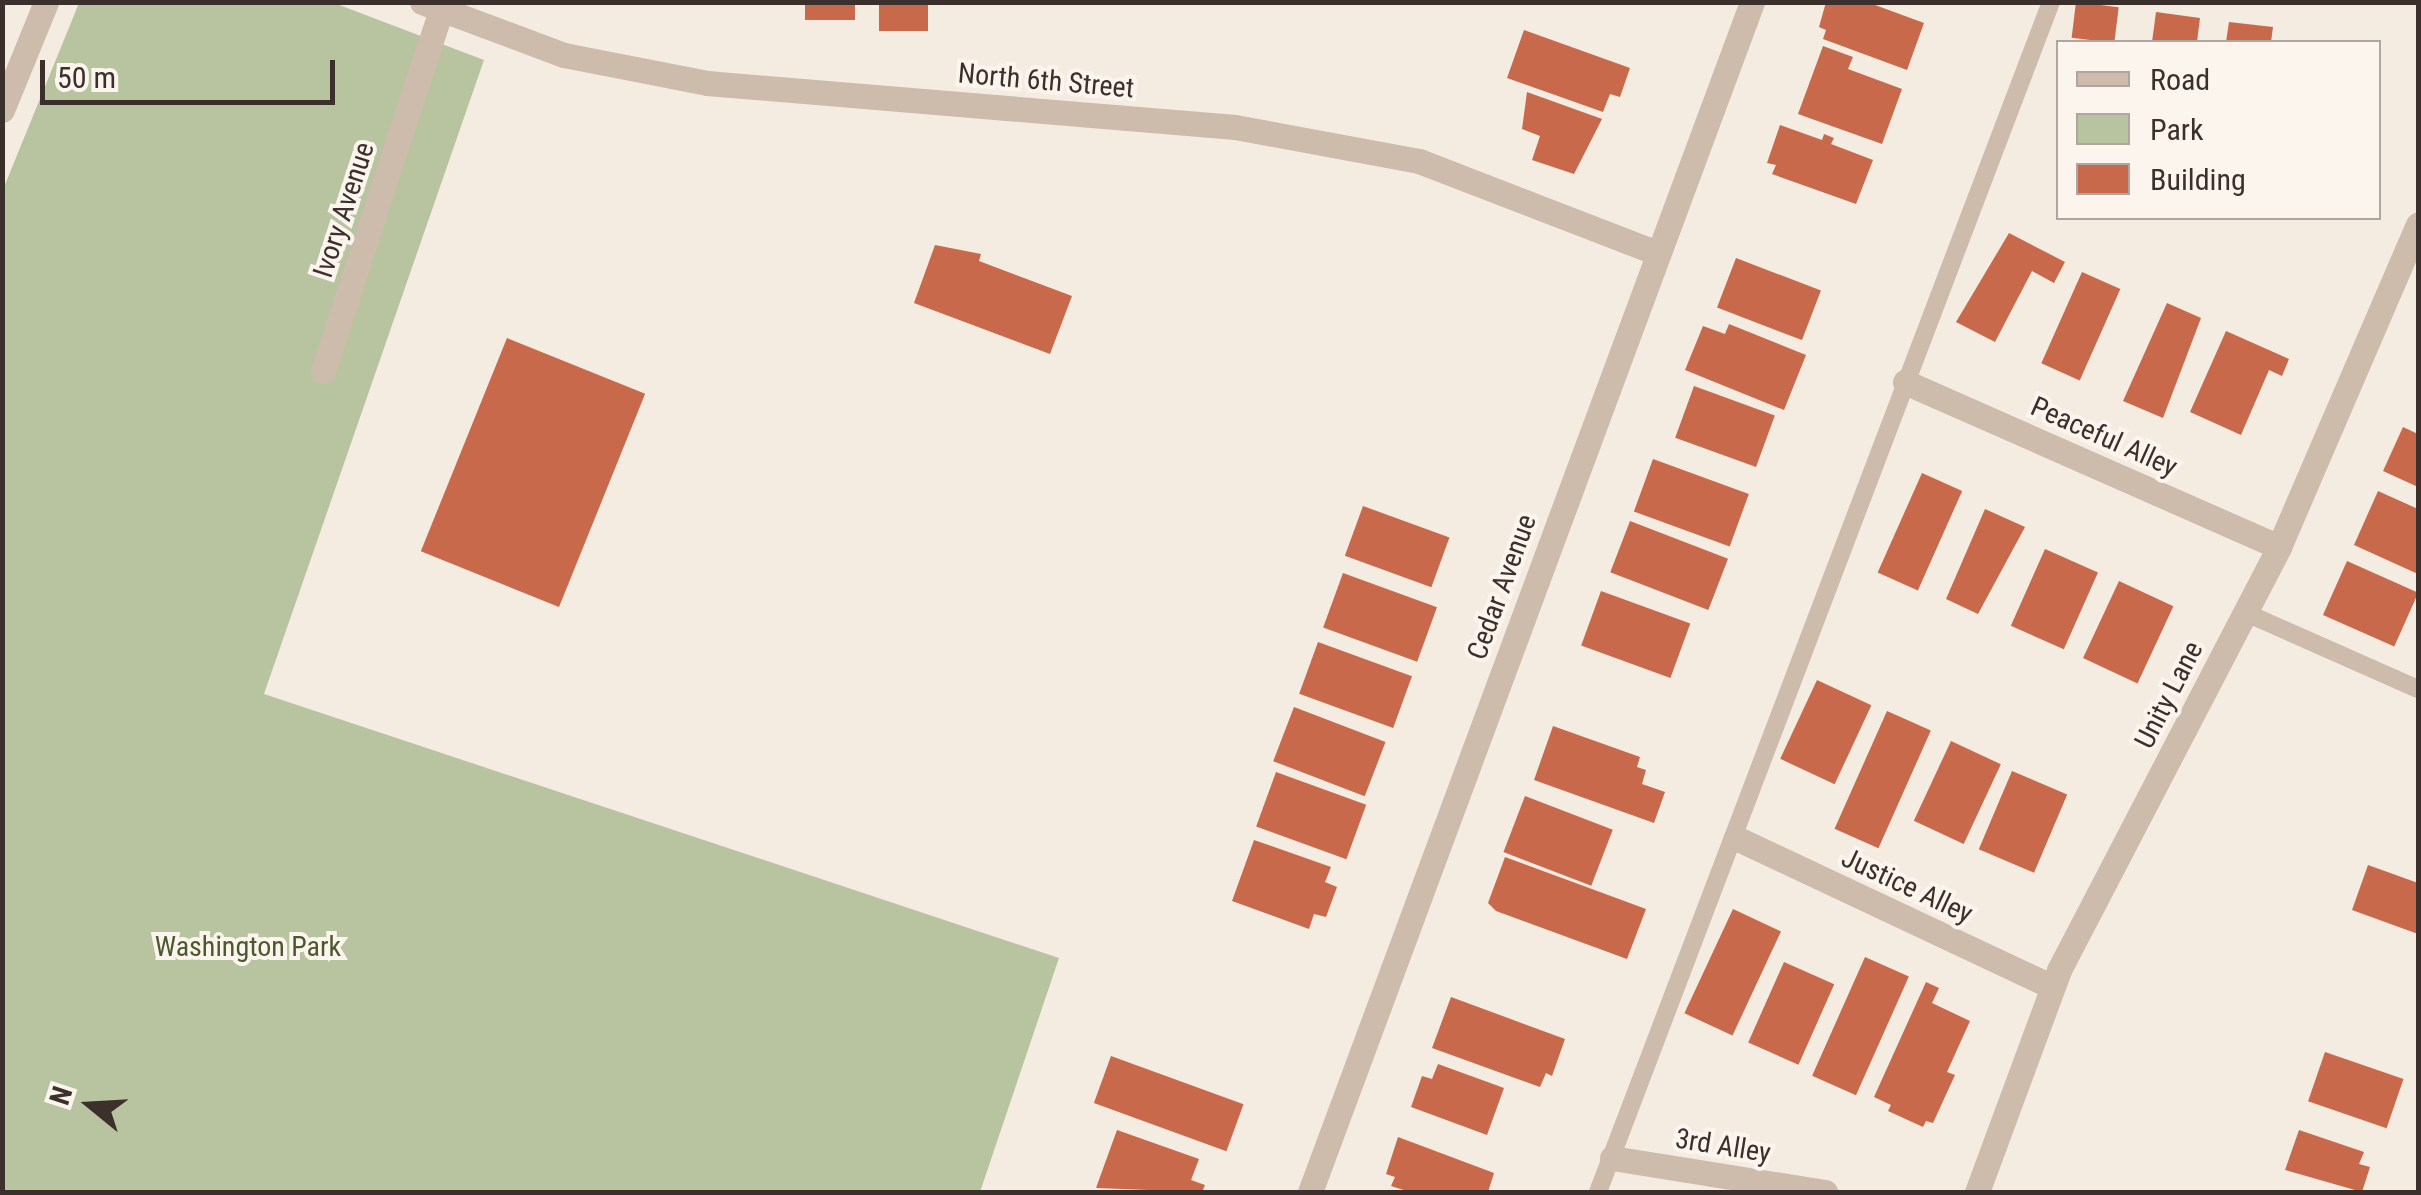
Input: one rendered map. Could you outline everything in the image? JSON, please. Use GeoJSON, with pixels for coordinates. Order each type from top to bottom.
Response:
{"type":"FeatureCollection","features":[{"type":"Feature","properties":{"kind":"street"},"geometry":{"type":"LineString","coordinates":[[2,110],[46,2]]}},
{"type":"Feature","properties":{"kind":"street","name":"Cedar Avenue"},"geometry":{"type":"LineString","coordinates":[[1310,1192],[1752,2]]}},
{"type":"Feature","properties":{"kind":"street","name":"North 6th Street"},"geometry":{"type":"LineString","coordinates":[[432,6],[564,55],[707,83],[1235,126],[1419,162],[1656,254]]}},
{"type":"Feature","properties":{"kind":"street","name":"Ivory Avenue"},"geometry":{"type":"LineString","coordinates":[[323,371],[432,6]]}},
{"type":"Feature","properties":{"kind":"street","name":"Unity Lane"},"geometry":{"type":"LineString","coordinates":[[1977,1192],[2052,987],[2279,547],[2418,225]]}},
{"type":"Feature","properties":{"kind":"street","name":"Peaceful Alley"},"geometry":{"type":"LineString","coordinates":[[1904,382],[2279,547]]}},
{"type":"Feature","properties":{"kind":"street","name":"Justice Alley"},"geometry":{"type":"LineString","coordinates":[[1736,838],[2052,987]]}},
{"type":"Feature","properties":{"kind":"street","name":"3rd Alley"},"geometry":{"type":"LineString","coordinates":[[1612,1158],[1825,1192]]}},
{"type":"Feature","properties":{"kind":"lane"},"geometry":{"type":"LineString","coordinates":[[1598,1192],[1736,838],[1904,382],[2051,2]]}},
{"type":"Feature","properties":{"kind":"lane"},"geometry":{"type":"LineString","coordinates":[[2244,612],[2418,689]]}},
{"type":"Feature","properties":{"kind":"green space","name":"Washington Park"},"geometry":{"type":"Polygon","coordinates":[[[79,3],[334,3],[484,60],[264,694],[1059,958],[980,1192],[3,1192],[2,192],[79,3]]]}},
{"type":"Feature","properties":{"kind":"building"},"geometry":{"type":"Polygon","coordinates":[[[805,2],[855,2],[855,20],[805,20],[805,2]]]}},
{"type":"Feature","properties":{"kind":"building"},"geometry":{"type":"Polygon","coordinates":[[[879,2],[928,2],[928,31],[879,31],[879,2]]]}},
{"type":"Feature","properties":{"kind":"building"},"geometry":{"type":"Polygon","coordinates":[[[1826,2],[1867,2],[1924,23],[1907,70],[1823,39],[1826,30],[1819,27],[1826,2]]]}},
{"type":"Feature","properties":{"kind":"building"},"geometry":{"type":"Polygon","coordinates":[[[2076,2],[2119,7],[2115,40],[2072,38],[2076,2]]]}},
{"type":"Feature","properties":{"kind":"building"},"geometry":{"type":"Polygon","coordinates":[[[2156,12],[2200,18],[2197,40],[2152,40],[2156,12]]]}},
{"type":"Feature","properties":{"kind":"building"},"geometry":{"type":"Polygon","coordinates":[[[2229,22],[2273,27],[2271,40],[2226,40],[2229,22]]]}},
{"type":"Feature","properties":{"kind":"building"},"geometry":{"type":"Polygon","coordinates":[[[1524,30],[1630,68],[1620,97],[1610,94],[1603,112],[1507,78],[1524,30]]]}},
{"type":"Feature","properties":{"kind":"building"},"geometry":{"type":"Polygon","coordinates":[[[1823,46],[1853,57],[1848,69],[1902,89],[1882,144],[1798,114],[1823,46]]]}},
{"type":"Feature","properties":{"kind":"building"},"geometry":{"type":"Polygon","coordinates":[[[1527,92],[1602,119],[1574,174],[1532,160],[1540,136],[1522,129],[1527,92]]]}},
{"type":"Feature","properties":{"kind":"building"},"geometry":{"type":"Polygon","coordinates":[[[1780,125],[1822,140],[1824,134],[1834,138],[1831,144],[1873,160],[1856,204],[1772,174],[1776,165],[1767,163],[1780,125]]]}},
{"type":"Feature","properties":{"kind":"building"},"geometry":{"type":"Polygon","coordinates":[[[2009,233],[2065,262],[2054,283],[2032,271],[1995,342],[1956,322],[2009,233]]]}},
{"type":"Feature","properties":{"kind":"building"},"geometry":{"type":"Polygon","coordinates":[[[935,245],[981,254],[979,261],[1072,296],[1050,354],[914,303],[935,245]]]}},
{"type":"Feature","properties":{"kind":"building"},"geometry":{"type":"Polygon","coordinates":[[[1736,258],[1821,291],[1802,340],[1717,307],[1736,258]]]}},
{"type":"Feature","properties":{"kind":"building"},"geometry":{"type":"Polygon","coordinates":[[[2082,272],[2120,289],[2080,380],[2041,363],[2082,272]]]}},
{"type":"Feature","properties":{"kind":"building"},"geometry":{"type":"Polygon","coordinates":[[[2167,303],[2201,318],[2163,418],[2123,401],[2167,303]]]}},
{"type":"Feature","properties":{"kind":"building"},"geometry":{"type":"Polygon","coordinates":[[[1729,324],[1806,355],[1784,410],[1685,370],[1703,326],[1725,334],[1729,324]]]}},
{"type":"Feature","properties":{"kind":"building"},"geometry":{"type":"Polygon","coordinates":[[[2226,331],[2289,359],[2282,376],[2269,370],[2241,435],[2190,412],[2226,331]]]}},
{"type":"Feature","properties":{"kind":"building"},"geometry":{"type":"Polygon","coordinates":[[[507,338],[645,394],[559,607],[421,551],[507,338]]]}},
{"type":"Feature","properties":{"kind":"building"},"geometry":{"type":"Polygon","coordinates":[[[1694,386],[1775,415],[1756,467],[1675,438],[1694,386]]]}},
{"type":"Feature","properties":{"kind":"building"},"geometry":{"type":"Polygon","coordinates":[[[2403,427],[2418,434],[2418,487],[2383,471],[2403,427]]]}},
{"type":"Feature","properties":{"kind":"building"},"geometry":{"type":"Polygon","coordinates":[[[1653,459],[1749,494],[1730,547],[1634,512],[1653,459]]]}},
{"type":"Feature","properties":{"kind":"building"},"geometry":{"type":"Polygon","coordinates":[[[1922,473],[1962,491],[1918,590],[1878,573],[1922,473]]]}},
{"type":"Feature","properties":{"kind":"building"},"geometry":{"type":"Polygon","coordinates":[[[2378,491],[2418,509],[2418,574],[2354,545],[2378,491]]]}},
{"type":"Feature","properties":{"kind":"building"},"geometry":{"type":"Polygon","coordinates":[[[1363,506],[1449,537],[1431,587],[1345,556],[1363,506]]]}},
{"type":"Feature","properties":{"kind":"building"},"geometry":{"type":"Polygon","coordinates":[[[1985,509],[2025,527],[1978,614],[1946,599],[1985,509]]]}},
{"type":"Feature","properties":{"kind":"building"},"geometry":{"type":"Polygon","coordinates":[[[1630,521],[1728,559],[1708,610],[1610,572],[1630,521]]]}},
{"type":"Feature","properties":{"kind":"building"},"geometry":{"type":"Polygon","coordinates":[[[2045,549],[2098,573],[2064,649],[2011,626],[2045,549]]]}},
{"type":"Feature","properties":{"kind":"building"},"geometry":{"type":"Polygon","coordinates":[[[2347,561],[2418,593],[2394,647],[2323,615],[2347,561]]]}},
{"type":"Feature","properties":{"kind":"building"},"geometry":{"type":"Polygon","coordinates":[[[1343,573],[1437,607],[1417,662],[1323,628],[1343,573]]]}},
{"type":"Feature","properties":{"kind":"building"},"geometry":{"type":"Polygon","coordinates":[[[2119,581],[2173,606],[2137,683],[2083,658],[2119,581]]]}},
{"type":"Feature","properties":{"kind":"building"},"geometry":{"type":"Polygon","coordinates":[[[1601,591],[1690,623],[1670,678],[1581,646],[1601,591]]]}},
{"type":"Feature","properties":{"kind":"building"},"geometry":{"type":"Polygon","coordinates":[[[1318,642],[1412,676],[1393,728],[1299,694],[1318,642]]]}},
{"type":"Feature","properties":{"kind":"building"},"geometry":{"type":"Polygon","coordinates":[[[1817,680],[1871,705],[1835,784],[1780,759],[1817,680]]]}},
{"type":"Feature","properties":{"kind":"building"},"geometry":{"type":"Polygon","coordinates":[[[1294,707],[1385,742],[1365,796],[1273,761],[1294,707]]]}},
{"type":"Feature","properties":{"kind":"building"},"geometry":{"type":"Polygon","coordinates":[[[1887,711],[1931,731],[1878,848],[1835,829],[1887,711]]]}},
{"type":"Feature","properties":{"kind":"building"},"geometry":{"type":"Polygon","coordinates":[[[1553,726],[1640,757],[1637,767],[1646,770],[1642,784],[1665,792],[1654,823],[1534,780],[1553,726]]]}},
{"type":"Feature","properties":{"kind":"building"},"geometry":{"type":"Polygon","coordinates":[[[1951,741],[2001,764],[1964,844],[1914,821],[1951,741]]]}},
{"type":"Feature","properties":{"kind":"building"},"geometry":{"type":"Polygon","coordinates":[[[2012,771],[2067,794],[2034,873],[1979,849],[2012,771]]]}},
{"type":"Feature","properties":{"kind":"building"},"geometry":{"type":"Polygon","coordinates":[[[1276,772],[1366,805],[1346,859],[1256,827],[1276,772]]]}},
{"type":"Feature","properties":{"kind":"building"},"geometry":{"type":"Polygon","coordinates":[[[1525,796],[1613,830],[1591,886],[1503,852],[1525,796]]]}},
{"type":"Feature","properties":{"kind":"building"},"geometry":{"type":"Polygon","coordinates":[[[1254,840],[1331,867],[1325,882],[1337,887],[1326,917],[1314,914],[1309,929],[1232,901],[1254,840]]]}},
{"type":"Feature","properties":{"kind":"building"},"geometry":{"type":"Polygon","coordinates":[[[1505,857],[1646,909],[1627,959],[1496,911],[1488,903],[1505,857]]]}},
{"type":"Feature","properties":{"kind":"building"},"geometry":{"type":"Polygon","coordinates":[[[2368,865],[2418,883],[2418,934],[2352,910],[2368,865]]]}},
{"type":"Feature","properties":{"kind":"building"},"geometry":{"type":"Polygon","coordinates":[[[1733,909],[1781,931],[1732,1036],[1684,1013],[1733,909]]]}},
{"type":"Feature","properties":{"kind":"building"},"geometry":{"type":"Polygon","coordinates":[[[1865,957],[1909,977],[1856,1095],[1812,1076],[1865,957]]]}},
{"type":"Feature","properties":{"kind":"building"},"geometry":{"type":"Polygon","coordinates":[[[1784,962],[1834,984],[1798,1065],[1748,1042],[1784,962]]]}},
{"type":"Feature","properties":{"kind":"building"},"geometry":{"type":"Polygon","coordinates":[[[1926,982],[1939,988],[1932,1003],[1970,1021],[1947,1072],[1955,1075],[1933,1123],[1926,1121],[1923,1127],[1888,1111],[1891,1105],[1874,1097],[1926,982]]]}},
{"type":"Feature","properties":{"kind":"building"},"geometry":{"type":"Polygon","coordinates":[[[1451,997],[1565,1039],[1552,1076],[1546,1073],[1540,1087],[1432,1048],[1451,997]]]}},
{"type":"Feature","properties":{"kind":"building"},"geometry":{"type":"Polygon","coordinates":[[[2325,1052],[2403,1079],[2387,1128],[2308,1101],[2325,1052]]]}},
{"type":"Feature","properties":{"kind":"building"},"geometry":{"type":"Polygon","coordinates":[[[1111,1056],[1243,1104],[1226,1151],[1094,1103],[1111,1056]]]}},
{"type":"Feature","properties":{"kind":"building"},"geometry":{"type":"Polygon","coordinates":[[[1438,1064],[1504,1088],[1487,1135],[1411,1107],[1422,1076],[1432,1079],[1438,1064]]]}},
{"type":"Feature","properties":{"kind":"building"},"geometry":{"type":"Polygon","coordinates":[[[1117,1130],[1199,1159],[1191,1180],[1205,1185],[1202,1192],[1096,1188],[1117,1130]]]}},
{"type":"Feature","properties":{"kind":"building"},"geometry":{"type":"Polygon","coordinates":[[[2299,1130],[2364,1152],[2359,1164],[2370,1167],[2362,1192],[2285,1170],[2299,1130]]]}},
{"type":"Feature","properties":{"kind":"building"},"geometry":{"type":"Polygon","coordinates":[[[1398,1137],[1494,1173],[1488,1192],[1410,1192],[1391,1186],[1395,1177],[1386,1174],[1398,1137]]]}}]}
